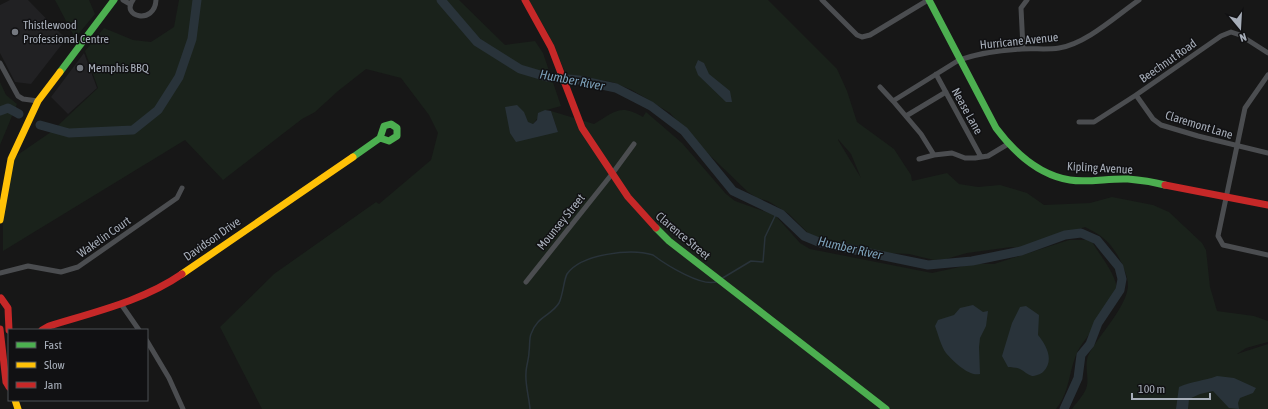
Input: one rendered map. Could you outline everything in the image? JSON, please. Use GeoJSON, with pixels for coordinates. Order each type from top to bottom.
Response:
{"type":"FeatureCollection","features":[{"type":"Feature","properties":{"kind":"street"},"geometry":{"type":"LineString","coordinates":[[0,220],[11,159],[38,101],[114,0]]}},
{"type":"Feature","properties":{"kind":"street"},"geometry":{"type":"LineString","coordinates":[[123,0],[131,2],[130,9],[133,14],[139,16],[146,16],[152,13],[156,6],[156,0]]}},
{"type":"Feature","properties":{"kind":"street","name":"Clarence Street"},"geometry":{"type":"LineString","coordinates":[[525,0],[544,32],[560,68],[582,128],[628,197],[652,225],[668,241],[886,409]]}},
{"type":"Feature","properties":{"kind":"street"},"geometry":{"type":"LineString","coordinates":[[822,0],[857,35],[862,37],[870,35],[928,0]]}},
{"type":"Feature","properties":{"kind":"street","name":"Kipling Avenue"},"geometry":{"type":"LineString","coordinates":[[928,0],[996,128],[1008,144],[1033,165],[1049,173],[1070,180],[1128,179],[1227,196],[1268,205]]}},
{"type":"Feature","properties":{"kind":"street"},"geometry":{"type":"LineString","coordinates":[[1023,48],[1022,8],[1027,0]]}},
{"type":"Feature","properties":{"kind":"street","name":"Hurricane Avenue"},"geometry":{"type":"LineString","coordinates":[[893,101],[959,60],[993,52],[1023,48],[1060,48],[1083,40],[1139,0]]}},
{"type":"Feature","properties":{"kind":"street","name":"Beechnut Road"},"geometry":{"type":"LineString","coordinates":[[1079,122],[1094,122],[1221,36],[1231,32],[1240,35],[1268,53]]}},
{"type":"Feature","properties":{"kind":"street"},"geometry":{"type":"LineString","coordinates":[[0,63],[18,96],[23,99],[38,101]]}},
{"type":"Feature","properties":{"kind":"street","name":"Nease Lane"},"geometry":{"type":"LineString","coordinates":[[936,74],[981,157]]}},
{"type":"Feature","properties":{"kind":"street"},"geometry":{"type":"LineString","coordinates":[[1268,75],[1245,108],[1218,236],[1223,245],[1268,255]]}},
{"type":"Feature","properties":{"kind":"street"},"geometry":{"type":"LineString","coordinates":[[880,87],[921,134],[934,155]]}},
{"type":"Feature","properties":{"kind":"street"},"geometry":{"type":"LineString","coordinates":[[906,116],[946,92]]}},
{"type":"Feature","properties":{"kind":"street","name":"Claremont Lane"},"geometry":{"type":"LineString","coordinates":[[1136,95],[1153,118],[1161,125],[1237,147],[1268,153]]}},
{"type":"Feature","properties":{"kind":"street","name":"Davidson Drive"},"geometry":{"type":"LineString","coordinates":[[44,329],[49,326],[121,304],[173,280],[380,138]]}},
{"type":"Feature","properties":{"kind":"street","name":"Mounsey Street"},"geometry":{"type":"LineString","coordinates":[[526,282],[634,144]]}},
{"type":"Feature","properties":{"kind":"street"},"geometry":{"type":"LineString","coordinates":[[919,159],[934,155],[952,153],[964,158],[981,157],[995,153],[1008,144]]}},
{"type":"Feature","properties":{"kind":"street","name":"Wakelin Court"},"geometry":{"type":"LineString","coordinates":[[0,273],[28,266],[61,272],[78,267],[178,198],[182,188]]}},
{"type":"Feature","properties":{"kind":"street"},"geometry":{"type":"LineString","coordinates":[[0,296],[8,308],[10,329]]}},
{"type":"Feature","properties":{"kind":"street"},"geometry":{"type":"LineString","coordinates":[[121,304],[138,329]]}},
{"type":"Feature","properties":{"kind":"street"},"geometry":{"type":"LineString","coordinates":[[0,328],[4,349],[6,382],[8,385]]}},
{"type":"Feature","properties":{"kind":"street"},"geometry":{"type":"LineString","coordinates":[[148,343],[160,361],[183,409]]}},
{"type":"Feature","properties":{"kind":"shaded area"},"geometry":{"type":"Polygon","coordinates":[[[10,0],[28,0],[66,39],[31,84],[15,82],[0,53],[0,5],[10,0]]]}},
{"type":"Feature","properties":{"kind":"shaded area"},"geometry":{"type":"Polygon","coordinates":[[[55,0],[89,0],[95,14],[75,38],[55,0]]]}},
{"type":"Feature","properties":{"kind":"shaded area"},"geometry":{"type":"Polygon","coordinates":[[[179,0],[459,0],[505,45],[535,41],[543,53],[561,106],[543,111],[533,124],[510,119],[558,132],[551,111],[594,124],[617,111],[628,110],[643,117],[646,112],[682,143],[726,194],[735,201],[775,215],[800,243],[810,249],[932,273],[973,264],[994,264],[1069,240],[1091,240],[1111,271],[1116,285],[1116,296],[1113,303],[1082,344],[1074,360],[1065,394],[1056,409],[262,409],[220,327],[274,274],[376,202],[379,204],[431,160],[438,133],[429,115],[401,78],[366,69],[338,91],[315,112],[302,119],[223,180],[185,140],[3,251],[3,217],[13,158],[51,132],[98,88],[85,51],[104,28],[133,40],[151,42],[174,27],[179,0]]]}},
{"type":"Feature","properties":{"kind":"shaded area"},"geometry":{"type":"Polygon","coordinates":[[[528,0],[768,0],[837,69],[847,91],[857,122],[894,149],[911,175],[912,181],[947,173],[959,184],[978,187],[1000,185],[1027,193],[1044,205],[1090,203],[1112,197],[1153,205],[1169,212],[1202,243],[1206,250],[1210,287],[1217,311],[1254,316],[1268,321],[1268,342],[1246,348],[1237,354],[1268,344],[1268,409],[1072,409],[1086,389],[1088,356],[1092,348],[1118,312],[1127,293],[1128,285],[1126,273],[1114,250],[1102,237],[1085,227],[1019,248],[1011,247],[967,253],[946,259],[934,260],[909,254],[887,253],[839,245],[814,239],[789,214],[768,201],[757,198],[748,192],[697,143],[670,113],[632,90],[612,82],[566,74],[547,32],[528,0]],[[838,139],[861,178],[851,154],[838,139]]]}},
{"type":"Feature","properties":{"kind":"shaded area"},"geometry":{"type":"Polygon","coordinates":[[[84,53],[97,88],[68,114],[51,97],[84,53]]]}},
{"type":"Feature","properties":{"kind":"shaded area"},"geometry":{"type":"Polygon","coordinates":[[[698,60],[704,63],[709,74],[730,91],[732,102],[726,102],[698,75],[695,67],[698,60]]]}},
{"type":"Feature","properties":{"kind":"shaded area"},"geometry":{"type":"Polygon","coordinates":[[[0,82],[6,95],[17,104],[0,145],[0,82]]]}},
{"type":"Feature","properties":{"kind":"shaded area"},"geometry":{"type":"Polygon","coordinates":[[[517,105],[524,112],[528,122],[533,124],[537,120],[538,113],[545,110],[551,111],[558,132],[516,142],[510,133],[505,107],[517,105]]]}},
{"type":"Feature","properties":{"kind":"shaded area"},"geometry":{"type":"Polygon","coordinates":[[[973,305],[983,312],[988,311],[986,326],[980,338],[980,374],[966,371],[946,353],[935,326],[938,320],[954,315],[960,308],[973,305]]]}},
{"type":"Feature","properties":{"kind":"shaded area"},"geometry":{"type":"Polygon","coordinates":[[[1026,306],[1039,315],[1038,335],[1044,343],[1049,358],[1047,367],[1043,372],[1033,376],[1019,368],[1008,367],[1002,356],[1012,323],[1020,307],[1026,306]]]}},
{"type":"Feature","properties":{"kind":"shaded area"},"geometry":{"type":"Polygon","coordinates":[[[1217,376],[1234,378],[1256,388],[1253,393],[1240,398],[1238,403],[1239,409],[1229,408],[1213,391],[1200,394],[1189,399],[1188,409],[1176,409],[1179,387],[1217,376]]]}},
{"type":"Feature","properties":{"kind":"waterway"},"geometry":{"type":"LineString","coordinates":[[40,125],[69,133],[133,130],[158,110],[179,77],[192,39],[197,0]]}},
{"type":"Feature","properties":{"kind":"waterway","name":"Humber River"},"geometry":{"type":"LineString","coordinates":[[441,0],[477,42],[520,69],[547,77],[579,80],[616,88],[651,106],[684,131],[733,191],[781,214],[804,236],[821,243],[928,265],[972,261],[1021,251],[1065,235],[1081,233],[1097,240],[1119,267],[1122,279],[1120,290],[1098,323],[1090,344],[1081,355],[1078,378],[1064,409]]}},
{"type":"Feature","properties":{"kind":"waterway"},"geometry":{"type":"LineString","coordinates":[[0,111],[8,108],[19,114]]}},
{"type":"Feature","properties":{"kind":"waterway"},"geometry":{"type":"LineString","coordinates":[[721,279],[751,261],[763,262],[765,237],[777,212]]}},
{"type":"Feature","properties":{"kind":"waterway"},"geometry":{"type":"LineString","coordinates":[[530,409],[526,377],[530,336],[537,323],[552,311],[559,303],[566,276],[574,267],[595,257],[607,254],[632,252],[644,253],[653,255],[694,279],[712,283],[718,281]]}},
{"type":"Feature","properties":{"kind":"traffic: fast"},"geometry":{"type":"LineString","coordinates":[[60,72],[114,0]]}},
{"type":"Feature","properties":{"kind":"traffic: fast"},"geometry":{"type":"LineString","coordinates":[[929,0],[996,128],[1019,154],[1038,168],[1070,180],[1084,181],[1128,179],[1165,185]]}},
{"type":"Feature","properties":{"kind":"traffic: fast"},"geometry":{"type":"LineString","coordinates":[[353,157],[380,138],[384,126],[391,124],[397,128],[397,136],[389,141],[380,138]]}},
{"type":"Feature","properties":{"kind":"traffic: fast"},"geometry":{"type":"LineString","coordinates":[[656,228],[669,241],[886,409]]}},
{"type":"Feature","properties":{"kind":"traffic: slow"},"geometry":{"type":"LineString","coordinates":[[0,220],[11,159],[38,101],[60,72]]}},
{"type":"Feature","properties":{"kind":"traffic: slow"},"geometry":{"type":"LineString","coordinates":[[182,274],[353,157]]}},
{"type":"Feature","properties":{"kind":"traffic: slow"},"geometry":{"type":"LineString","coordinates":[[15,401],[18,409]]}},
{"type":"Feature","properties":{"kind":"traffic: jam"},"geometry":{"type":"LineString","coordinates":[[525,0],[551,47],[582,128],[628,197],[656,228]]}},
{"type":"Feature","properties":{"kind":"traffic: jam"},"geometry":{"type":"LineString","coordinates":[[1165,185],[1268,205]]}},
{"type":"Feature","properties":{"kind":"traffic: jam"},"geometry":{"type":"LineString","coordinates":[[44,329],[49,326],[101,311],[135,299],[151,292],[182,274]]}},
{"type":"Feature","properties":{"kind":"traffic: jam"},"geometry":{"type":"LineString","coordinates":[[1,298],[8,308],[9,329]]}},
{"type":"Feature","properties":{"kind":"traffic: jam"},"geometry":{"type":"LineString","coordinates":[[0,329],[6,382],[8,385]]}},
{"type":"Feature","properties":{"kind":"place","name":"Thistlewood Professional Centre"},"geometry":{"type":"Point","coordinates":[15,32]}},
{"type":"Feature","properties":{"kind":"place","name":"Memphis BBQ"},"geometry":{"type":"Point","coordinates":[80,68]}}]}
